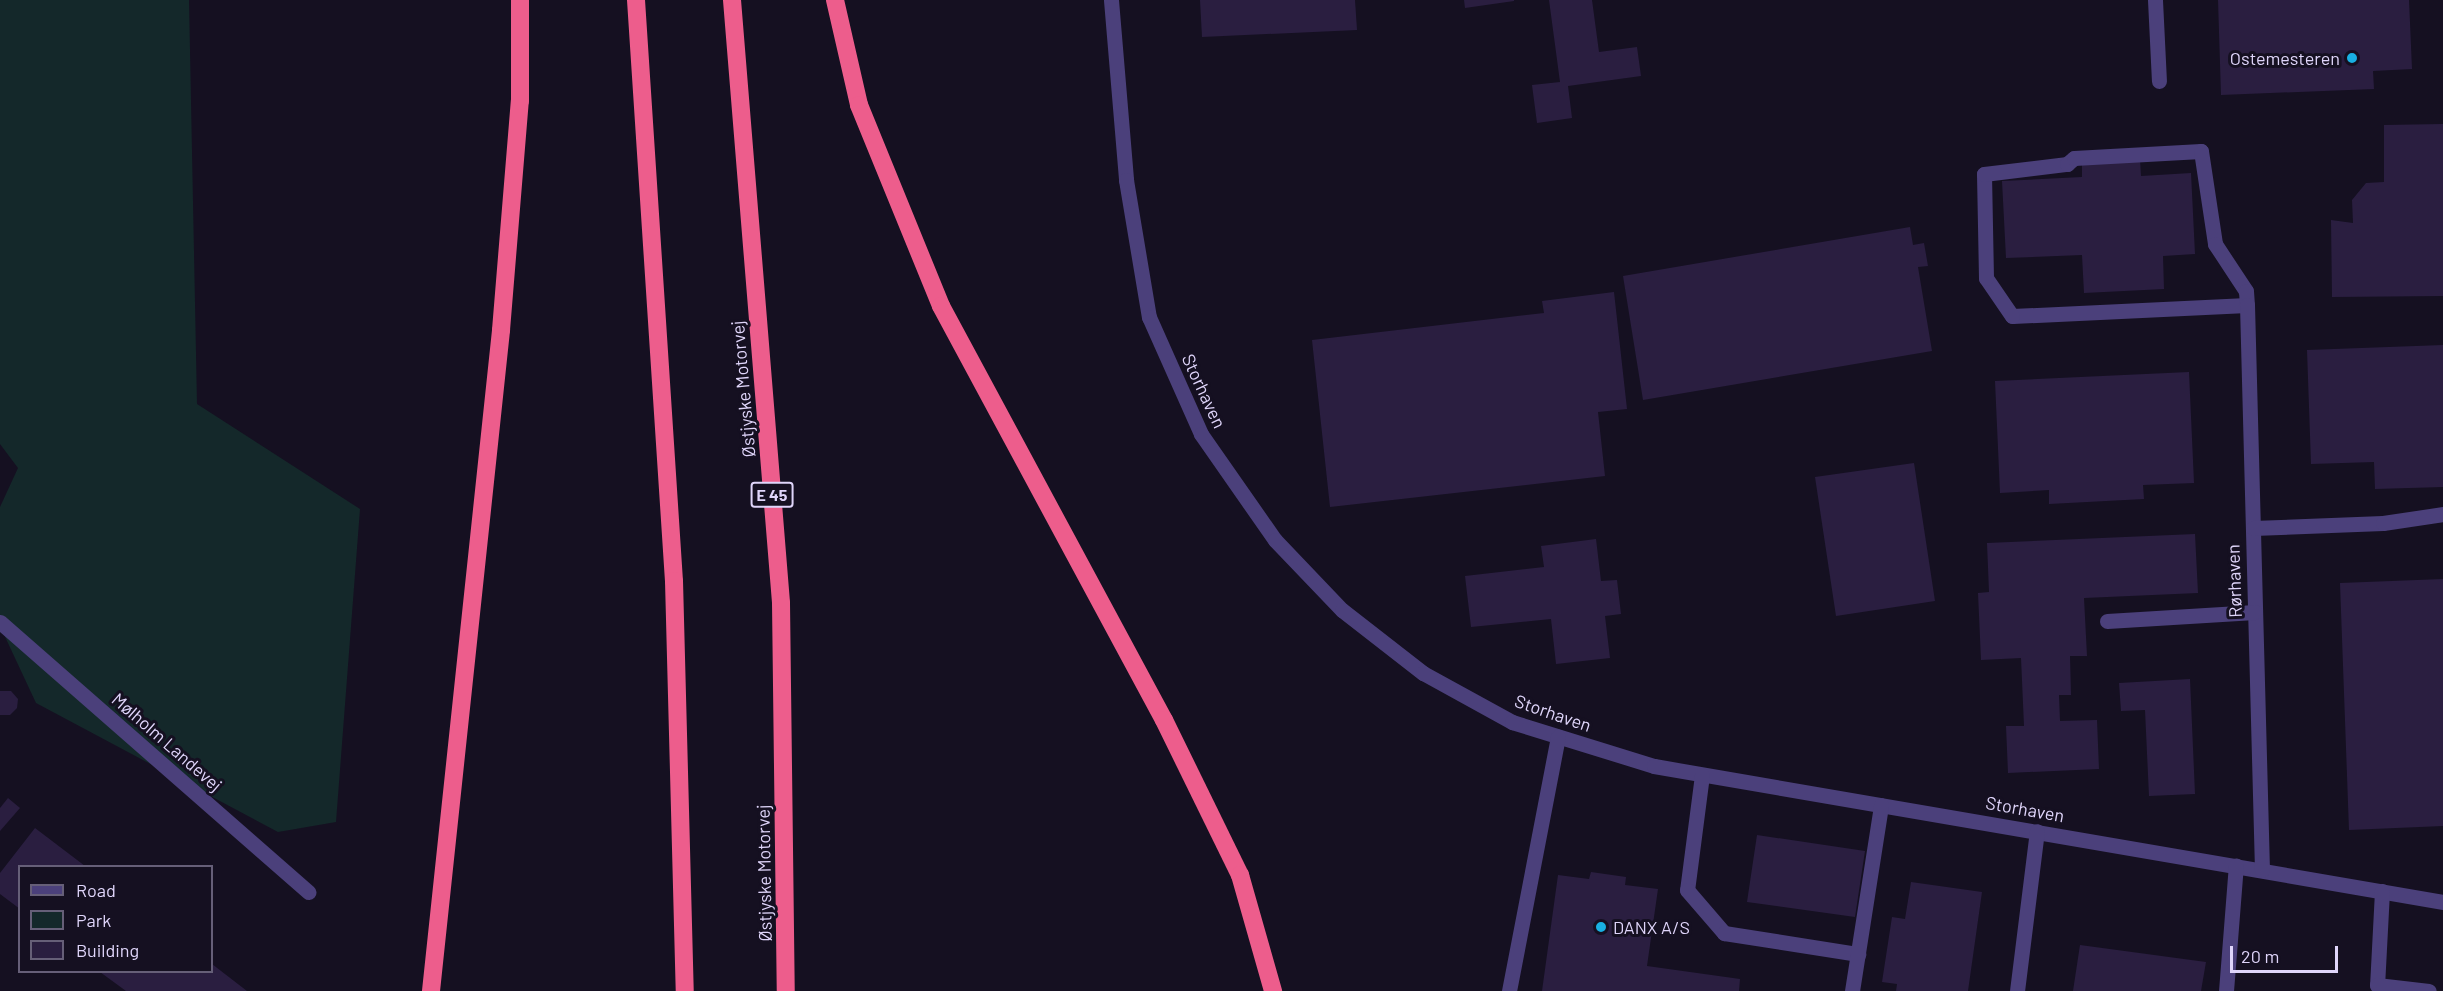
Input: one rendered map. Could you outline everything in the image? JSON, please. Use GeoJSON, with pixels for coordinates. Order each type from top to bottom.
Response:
{"type":"FeatureCollection","features":[{"type":"Feature","properties":{"kind":"highway"},"geometry":{"type":"LineString","coordinates":[[431,991],[502,319],[520,101],[520,0]]}},
{"type":"Feature","properties":{"kind":"highway"},"geometry":{"type":"LineString","coordinates":[[636,0],[674,582],[685,991]]}},
{"type":"Feature","properties":{"kind":"highway","name":"Østjyske Motorvej"},"geometry":{"type":"LineString","coordinates":[[732,0],[781,603],[786,991]]}},
{"type":"Feature","properties":{"kind":"highway"},"geometry":{"type":"LineString","coordinates":[[835,0],[859,105],[941,306],[1164,720],[1240,875],[1272,991]]}},
{"type":"Feature","properties":{"kind":"street","name":"Storhaven"},"geometry":{"type":"LineString","coordinates":[[1111,0],[1126,180],[1149,317],[1201,434],[1275,540],[1342,610],[1423,673],[1512,722],[1654,766],[2443,902]]}},
{"type":"Feature","properties":{"kind":"street"},"geometry":{"type":"LineString","coordinates":[[2155,0],[2159,81]]}},
{"type":"Feature","properties":{"kind":"street"},"geometry":{"type":"LineString","coordinates":[[2201,151],[2216,243],[2246,298],[2012,316],[1986,278],[1984,174],[2067,164],[2074,158],[2201,151]]}},
{"type":"Feature","properties":{"kind":"street","name":"Rørhaven"},"geometry":{"type":"LineString","coordinates":[[2246,298],[2262,870]]}},
{"type":"Feature","properties":{"kind":"street"},"geometry":{"type":"LineString","coordinates":[[2253,528],[2383,523],[2443,514]]}},
{"type":"Feature","properties":{"kind":"street"},"geometry":{"type":"LineString","coordinates":[[2107,621],[2255,612]]}},
{"type":"Feature","properties":{"kind":"street","name":"Mølholm Landevej"},"geometry":{"type":"LineString","coordinates":[[0,622],[308,892]]}},
{"type":"Feature","properties":{"kind":"street"},"geometry":{"type":"LineString","coordinates":[[1509,991],[1557,736]]}},
{"type":"Feature","properties":{"kind":"street"},"geometry":{"type":"LineString","coordinates":[[1702,775],[1687,890],[1724,933],[1858,954]]}},
{"type":"Feature","properties":{"kind":"street"},"geometry":{"type":"LineString","coordinates":[[1852,991],[1881,805]]}},
{"type":"Feature","properties":{"kind":"street"},"geometry":{"type":"LineString","coordinates":[[2017,991],[2037,831]]}},
{"type":"Feature","properties":{"kind":"street"},"geometry":{"type":"LineString","coordinates":[[2226,991],[2236,865]]}},
{"type":"Feature","properties":{"kind":"street"},"geometry":{"type":"LineString","coordinates":[[2382,891],[2377,985],[2429,991]]}},
{"type":"Feature","properties":{"kind":"green space"},"geometry":{"type":"Polygon","coordinates":[[[0,0],[189,0],[197,404],[360,509],[336,822],[278,832],[36,703],[0,626],[0,507],[18,468],[0,444],[0,0]]]}},
{"type":"Feature","properties":{"kind":"building"},"geometry":{"type":"Polygon","coordinates":[[[1200,0],[1355,0],[1357,30],[1202,37],[1200,0]]]}},
{"type":"Feature","properties":{"kind":"building"},"geometry":{"type":"Polygon","coordinates":[[[1464,0],[1514,0],[1514,1],[1465,8],[1464,0]]]}},
{"type":"Feature","properties":{"kind":"building"},"geometry":{"type":"Polygon","coordinates":[[[1549,0],[1592,0],[1599,52],[1637,47],[1641,76],[1568,86],[1572,118],[1537,123],[1532,85],[1560,82],[1549,0]]]}},
{"type":"Feature","properties":{"kind":"building"},"geometry":{"type":"Polygon","coordinates":[[[2218,0],[2409,0],[2412,69],[2373,71],[2374,89],[2221,95],[2218,0]]]}},
{"type":"Feature","properties":{"kind":"building"},"geometry":{"type":"Polygon","coordinates":[[[2443,124],[2443,296],[2332,297],[2331,220],[2353,223],[2352,200],[2366,183],[2384,182],[2384,125],[2443,124]]]}},
{"type":"Feature","properties":{"kind":"building"},"geometry":{"type":"Polygon","coordinates":[[[2140,159],[2141,176],[2191,173],[2195,254],[2163,256],[2164,289],[2084,293],[2082,255],[2006,258],[2002,181],[2082,177],[2082,162],[2140,159]]]}},
{"type":"Feature","properties":{"kind":"building"},"geometry":{"type":"Polygon","coordinates":[[[1910,227],[1913,245],[1924,243],[1928,266],[1918,267],[1932,351],[1643,400],[1623,276],[1910,227]]]}},
{"type":"Feature","properties":{"kind":"building"},"geometry":{"type":"Polygon","coordinates":[[[1614,292],[1627,409],[1598,412],[1605,476],[1330,507],[1312,340],[1544,313],[1542,301],[1614,292]]]}},
{"type":"Feature","properties":{"kind":"building"},"geometry":{"type":"Polygon","coordinates":[[[2443,345],[2443,487],[2375,489],[2374,462],[2311,464],[2307,350],[2443,345]]]}},
{"type":"Feature","properties":{"kind":"building"},"geometry":{"type":"Polygon","coordinates":[[[2189,372],[2194,483],[2143,485],[2144,499],[2049,504],[2049,490],[2000,493],[1995,381],[2189,372]]]}},
{"type":"Feature","properties":{"kind":"building"},"geometry":{"type":"Polygon","coordinates":[[[1914,463],[1935,601],[1836,616],[1815,477],[1914,463]]]}},
{"type":"Feature","properties":{"kind":"building"},"geometry":{"type":"Polygon","coordinates":[[[2195,534],[2198,593],[2084,598],[2087,656],[2070,656],[2071,695],[2059,695],[2060,721],[2097,720],[2099,769],[2008,773],[2006,726],[2024,726],[2021,658],[1981,660],[1978,593],[1989,592],[1987,543],[2195,534]]]}},
{"type":"Feature","properties":{"kind":"building"},"geometry":{"type":"Polygon","coordinates":[[[1596,539],[1601,581],[1617,580],[1621,614],[1605,616],[1610,658],[1556,664],[1551,619],[1471,627],[1465,576],[1544,567],[1541,546],[1596,539]]]}},
{"type":"Feature","properties":{"kind":"building"},"geometry":{"type":"Polygon","coordinates":[[[2443,579],[2443,826],[2349,830],[2340,583],[2443,579]]]}},
{"type":"Feature","properties":{"kind":"building"},"geometry":{"type":"Polygon","coordinates":[[[2190,679],[2195,794],[2149,796],[2145,710],[2121,711],[2119,683],[2190,679]]]}},
{"type":"Feature","properties":{"kind":"building"},"geometry":{"type":"Polygon","coordinates":[[[0,691],[11,691],[18,699],[17,708],[10,715],[0,715],[0,691]]]}},
{"type":"Feature","properties":{"kind":"building"},"geometry":{"type":"Polygon","coordinates":[[[8,798],[20,808],[0,831],[0,808],[8,798]]]}},
{"type":"Feature","properties":{"kind":"building"},"geometry":{"type":"Polygon","coordinates":[[[35,828],[84,865],[18,865],[18,908],[0,894],[0,873],[35,828]]]}},
{"type":"Feature","properties":{"kind":"building"},"geometry":{"type":"Polygon","coordinates":[[[1757,835],[1865,851],[1855,917],[1747,902],[1757,835]]]}},
{"type":"Feature","properties":{"kind":"building","name":"DANX A/S"},"geometry":{"type":"Polygon","coordinates":[[[1591,872],[1626,877],[1625,885],[1658,889],[1647,966],[1740,979],[1739,991],[1542,991],[1558,875],[1589,879],[1591,872]]]}},
{"type":"Feature","properties":{"kind":"building"},"geometry":{"type":"Polygon","coordinates":[[[1911,882],[1982,892],[1968,991],[1896,991],[1897,984],[1882,982],[1892,917],[1905,919],[1911,882]]]}},
{"type":"Feature","properties":{"kind":"building"},"geometry":{"type":"Polygon","coordinates":[[[2080,945],[2206,962],[2201,991],[2073,991],[2080,945]]]}},
{"type":"Feature","properties":{"kind":"building"},"geometry":{"type":"Polygon","coordinates":[[[213,965],[247,991],[126,991],[101,973],[213,973],[213,965]]]}},
{"type":"Feature","properties":{"kind":"place","name":"Ostemesteren"},"geometry":{"type":"Point","coordinates":[2352,58]}},
{"type":"Feature","properties":{"kind":"place","name":"DANX A/S"},"geometry":{"type":"Point","coordinates":[1601,927]}}]}
